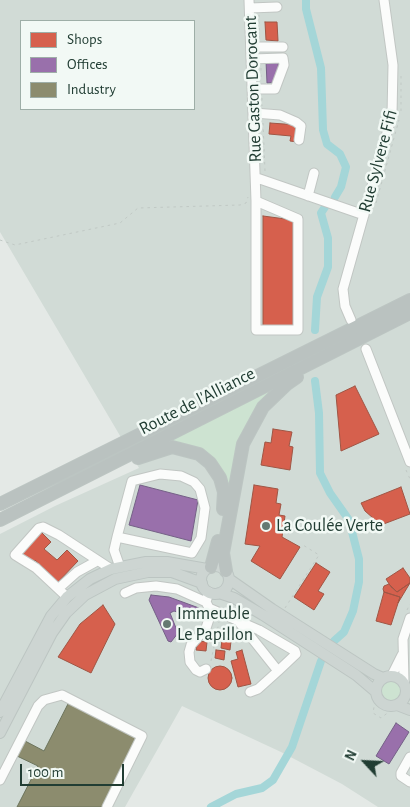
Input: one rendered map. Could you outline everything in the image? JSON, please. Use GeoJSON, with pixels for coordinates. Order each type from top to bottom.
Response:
{"type":"FeatureCollection","features":[{"type":"Feature","properties":{"kind":"highway","name":"Route de l'Alliance"},"geometry":{"type":"LineString","coordinates":[[0,504],[62,475],[410,300]]}},
{"type":"Feature","properties":{"kind":"highway","name":"Route de l'Alliance"},"geometry":{"type":"LineString","coordinates":[[0,520],[410,313]]}},
{"type":"Feature","properties":{"kind":"highway"},"geometry":{"type":"LineString","coordinates":[[227,575],[223,552],[229,513],[241,454],[251,427],[263,407],[287,384],[343,347]]}},
{"type":"Feature","properties":{"kind":"highway"},"geometry":{"type":"LineString","coordinates":[[84,478],[161,449],[172,447],[185,449],[205,458],[220,478],[224,492],[218,543],[209,568]]}},
{"type":"Feature","properties":{"kind":"highway"},"geometry":{"type":"LineString","coordinates":[[0,500],[35,483],[62,475]]}},
{"type":"Feature","properties":{"kind":"main road"},"geometry":{"type":"LineString","coordinates":[[0,712],[42,629],[67,597],[90,579],[116,568],[154,562],[209,568],[220,567],[227,575],[272,609],[374,674],[388,677],[407,689],[404,699],[397,705]]}},
{"type":"Feature","properties":{"kind":"main road"},"geometry":{"type":"LineString","coordinates":[[209,568],[202,576],[202,583],[211,596]]}},
{"type":"Feature","properties":{"kind":"main road"},"geometry":{"type":"LineString","coordinates":[[0,733],[52,633],[66,613],[85,595],[115,579],[148,572],[178,574],[202,583]]}},
{"type":"Feature","properties":{"kind":"main road"},"geometry":{"type":"LineString","coordinates":[[211,596],[226,587],[227,575]]}},
{"type":"Feature","properties":{"kind":"main road"},"geometry":{"type":"LineString","coordinates":[[211,596],[234,598],[356,675],[376,692],[383,704],[397,705],[410,710]]}},
{"type":"Feature","properties":{"kind":"main road"},"geometry":{"type":"LineString","coordinates":[[376,692],[378,684],[388,677]]}},
{"type":"Feature","properties":{"kind":"street","name":"Rue Sylvere Fifi"},"geometry":{"type":"LineString","coordinates":[[351,320],[345,306],[343,289],[392,116],[393,65],[384,0]]}},
{"type":"Feature","properties":{"kind":"street"},"geometry":{"type":"LineString","coordinates":[[253,5],[277,8]]}},
{"type":"Feature","properties":{"kind":"street","name":"Rue Gaston Dorocant"},"geometry":{"type":"LineString","coordinates":[[253,5],[262,177],[256,201],[256,330],[298,330],[298,219],[256,201]]}},
{"type":"Feature","properties":{"kind":"street"},"geometry":{"type":"LineString","coordinates":[[255,47],[283,47]]}},
{"type":"Feature","properties":{"kind":"street"},"geometry":{"type":"LineString","coordinates":[[256,59],[283,58],[284,65],[275,88],[257,89]]}},
{"type":"Feature","properties":{"kind":"street"},"geometry":{"type":"LineString","coordinates":[[258,113],[280,115],[296,122],[301,126],[300,140]]}},
{"type":"Feature","properties":{"kind":"street"},"geometry":{"type":"LineString","coordinates":[[308,196],[314,173]]}},
{"type":"Feature","properties":{"kind":"street"},"geometry":{"type":"LineString","coordinates":[[262,177],[308,196],[364,215]]}},
{"type":"Feature","properties":{"kind":"street"},"geometry":{"type":"LineString","coordinates":[[366,349],[410,462]]}},
{"type":"Feature","properties":{"kind":"street"},"geometry":{"type":"LineString","coordinates":[[67,597],[36,568],[15,555],[39,528],[42,527],[58,535],[97,561],[116,568],[114,550],[132,481],[160,474],[181,476],[194,482],[200,489],[205,508],[201,538],[192,553],[159,548],[118,538]]}},
{"type":"Feature","properties":{"kind":"street"},"geometry":{"type":"LineString","coordinates":[[154,562],[159,548]]}},
{"type":"Feature","properties":{"kind":"street"},"geometry":{"type":"LineString","coordinates":[[59,588],[89,563],[97,561]]}},
{"type":"Feature","properties":{"kind":"street"},"geometry":{"type":"LineString","coordinates":[[125,593],[136,588],[156,586],[211,596],[216,612],[259,630],[295,651],[296,654],[278,671],[258,689],[250,692]]}},
{"type":"Feature","properties":{"kind":"street"},"geometry":{"type":"LineString","coordinates":[[206,669],[200,672],[196,670],[190,662],[189,652],[191,645],[206,628],[216,612]]}},
{"type":"Feature","properties":{"kind":"street"},"geometry":{"type":"LineString","coordinates":[[407,617],[403,652],[407,689]]}},
{"type":"Feature","properties":{"kind":"street"},"geometry":{"type":"LineString","coordinates":[[239,622],[278,671]]}},
{"type":"Feature","properties":{"kind":"street"},"geometry":{"type":"LineString","coordinates":[[388,677],[403,652]]}},
{"type":"Feature","properties":{"kind":"street"},"geometry":{"type":"LineString","coordinates":[[0,780],[38,706],[44,700],[62,695],[142,736],[107,807]]}},
{"type":"Feature","properties":{"kind":"street"},"geometry":{"type":"LineString","coordinates":[[410,758],[401,774],[410,782]]}},
{"type":"Feature","properties":{"kind":"path"},"geometry":{"type":"LineString","coordinates":[[253,5],[255,47]]}},
{"type":"Feature","properties":{"kind":"path"},"geometry":{"type":"LineString","coordinates":[[256,59],[262,177]]}},
{"type":"Feature","properties":{"kind":"path"},"geometry":{"type":"LineString","coordinates":[[0,240],[15,245],[120,223],[138,208],[143,207],[156,209],[214,204],[240,205],[246,203],[249,194]]}},
{"type":"Feature","properties":{"kind":"path"},"geometry":{"type":"LineString","coordinates":[[284,612],[319,555],[303,545]]}},
{"type":"Feature","properties":{"kind":"path"},"geometry":{"type":"LineString","coordinates":[[407,617],[410,604]]}},
{"type":"Feature","properties":{"kind":"path"},"geometry":{"type":"LineString","coordinates":[[211,661],[216,612]]}},
{"type":"Feature","properties":{"kind":"path"},"geometry":{"type":"LineString","coordinates":[[373,713],[381,718]]}},
{"type":"Feature","properties":{"kind":"shaded area"},"geometry":{"type":"Polygon","coordinates":[[[0,0],[410,0],[410,807],[378,807],[342,784],[281,752],[182,706],[125,807],[0,807],[0,534],[55,506],[139,468],[0,232],[0,0]]]}},
{"type":"Feature","properties":{"kind":"green space"},"geometry":{"type":"Polygon","coordinates":[[[273,388],[228,494],[221,467],[211,456],[188,444],[166,440],[273,388]]]}},
{"type":"Feature","properties":{"kind":"green space"},"geometry":{"type":"Polygon","coordinates":[[[387,679],[395,679],[402,686],[402,694],[395,701],[387,701],[380,694],[380,686],[387,679]]]}},
{"type":"Feature","properties":{"kind":"building: Shops"},"geometry":{"type":"Polygon","coordinates":[[[265,22],[277,22],[278,41],[266,40],[265,22]]]}},
{"type":"Feature","properties":{"kind":"building: Shops"},"geometry":{"type":"Polygon","coordinates":[[[270,123],[298,125],[297,142],[290,141],[291,136],[269,134],[270,123]]]}},
{"type":"Feature","properties":{"kind":"building: Shops"},"geometry":{"type":"Polygon","coordinates":[[[263,216],[293,220],[293,327],[263,327],[263,216]]]}},
{"type":"Feature","properties":{"kind":"building: Shops"},"geometry":{"type":"Polygon","coordinates":[[[355,386],[379,434],[341,451],[336,395],[355,386]]]}},
{"type":"Feature","properties":{"kind":"building: Shops"},"geometry":{"type":"Polygon","coordinates":[[[273,429],[292,432],[289,446],[293,447],[290,470],[261,465],[265,442],[271,443],[273,429]]]}},
{"type":"Feature","properties":{"kind":"building: Shops","name":"La Coulée Verte"},"geometry":{"type":"Polygon","coordinates":[[[254,485],[278,489],[276,503],[281,504],[279,515],[285,516],[282,537],[300,547],[280,579],[251,561],[260,546],[245,544],[254,485]]]}},
{"type":"Feature","properties":{"kind":"building: Shops"},"geometry":{"type":"Polygon","coordinates":[[[401,487],[410,514],[381,525],[365,511],[361,503],[401,487]]]}},
{"type":"Feature","properties":{"kind":"building: Shops"},"geometry":{"type":"Polygon","coordinates":[[[41,532],[51,542],[44,549],[57,560],[67,550],[78,561],[58,582],[35,560],[31,564],[20,553],[41,532]]]}},
{"type":"Feature","properties":{"kind":"building: Shops"},"geometry":{"type":"Polygon","coordinates":[[[316,563],[330,572],[318,591],[324,594],[314,610],[294,597],[316,563]]]}},
{"type":"Feature","properties":{"kind":"building: Shops"},"geometry":{"type":"Polygon","coordinates":[[[403,568],[410,578],[410,583],[397,592],[386,579],[403,568]]]}},
{"type":"Feature","properties":{"kind":"building: Shops"},"geometry":{"type":"Polygon","coordinates":[[[410,583],[398,603],[400,597],[384,592],[383,589],[384,586],[389,584],[397,592],[410,583]]]}},
{"type":"Feature","properties":{"kind":"building: Shops"},"geometry":{"type":"Polygon","coordinates":[[[384,592],[400,597],[391,625],[376,621],[384,592]]]}},
{"type":"Feature","properties":{"kind":"building: Shops"},"geometry":{"type":"Polygon","coordinates":[[[103,605],[115,624],[91,673],[58,657],[80,624],[103,605]]]}},
{"type":"Feature","properties":{"kind":"building: Shops"},"geometry":{"type":"Polygon","coordinates":[[[221,630],[230,631],[229,639],[220,639],[221,630]]]}},
{"type":"Feature","properties":{"kind":"building: Shops"},"geometry":{"type":"Polygon","coordinates":[[[206,632],[216,633],[214,642],[205,641],[206,632]]]}},
{"type":"Feature","properties":{"kind":"building: Shops"},"geometry":{"type":"Polygon","coordinates":[[[222,640],[231,641],[230,650],[221,648],[222,640]]]}},
{"type":"Feature","properties":{"kind":"building: Shops"},"geometry":{"type":"Polygon","coordinates":[[[198,641],[207,642],[206,651],[196,650],[198,641]]]}},
{"type":"Feature","properties":{"kind":"building: Shops"},"geometry":{"type":"Polygon","coordinates":[[[216,650],[225,651],[224,660],[215,658],[216,650]]]}},
{"type":"Feature","properties":{"kind":"building: Shops"},"geometry":{"type":"Polygon","coordinates":[[[242,650],[251,684],[238,687],[231,661],[238,659],[236,652],[242,650]]]}},
{"type":"Feature","properties":{"kind":"building: Shops"},"geometry":{"type":"Polygon","coordinates":[[[220,666],[229,669],[232,678],[229,687],[220,690],[211,687],[208,678],[211,669],[220,666]]]}},
{"type":"Feature","properties":{"kind":"building: Offices"},"geometry":{"type":"Polygon","coordinates":[[[278,60],[279,82],[267,83],[266,61],[278,60]]]}},
{"type":"Feature","properties":{"kind":"building: Offices"},"geometry":{"type":"Polygon","coordinates":[[[140,485],[198,500],[191,541],[129,525],[140,485]]]}},
{"type":"Feature","properties":{"kind":"building: Offices","name":"Immeuble Le Papillon"},"geometry":{"type":"Polygon","coordinates":[[[151,595],[169,597],[199,608],[193,617],[174,611],[170,613],[178,633],[171,642],[168,641],[149,600],[151,595]]]}},
{"type":"Feature","properties":{"kind":"building: Offices"},"geometry":{"type":"Polygon","coordinates":[[[396,723],[409,732],[389,764],[376,756],[396,723]]]}},
{"type":"Feature","properties":{"kind":"building: Industry"},"geometry":{"type":"Polygon","coordinates":[[[69,702],[139,738],[104,807],[17,807],[38,766],[17,756],[25,741],[44,751],[69,702]]]}},
{"type":"Feature","properties":{"kind":"waterway"},"geometry":{"type":"LineString","coordinates":[[306,0],[306,9],[321,68],[323,130],[327,144],[340,154],[346,167],[341,187],[335,197]]}},
{"type":"Feature","properties":{"kind":"waterway"},"geometry":{"type":"LineString","coordinates":[[315,330],[317,297],[328,267],[328,238],[321,213],[325,207]]}},
{"type":"Feature","properties":{"kind":"waterway"},"geometry":{"type":"LineString","coordinates":[[315,381],[319,413],[320,473],[330,493],[349,520],[359,559],[359,582],[353,611],[344,632],[334,641]]}},
{"type":"Feature","properties":{"kind":"waterway"},"geometry":{"type":"LineString","coordinates":[[211,807],[236,794],[262,788],[273,780],[292,747],[321,661]]}},
{"type":"Feature","properties":{"kind":"place","name":"La Coulée Verte"},"geometry":{"type":"Point","coordinates":[266,526]}},
{"type":"Feature","properties":{"kind":"place","name":"Immeuble Le Papillon"},"geometry":{"type":"Point","coordinates":[167,624]}}]}
